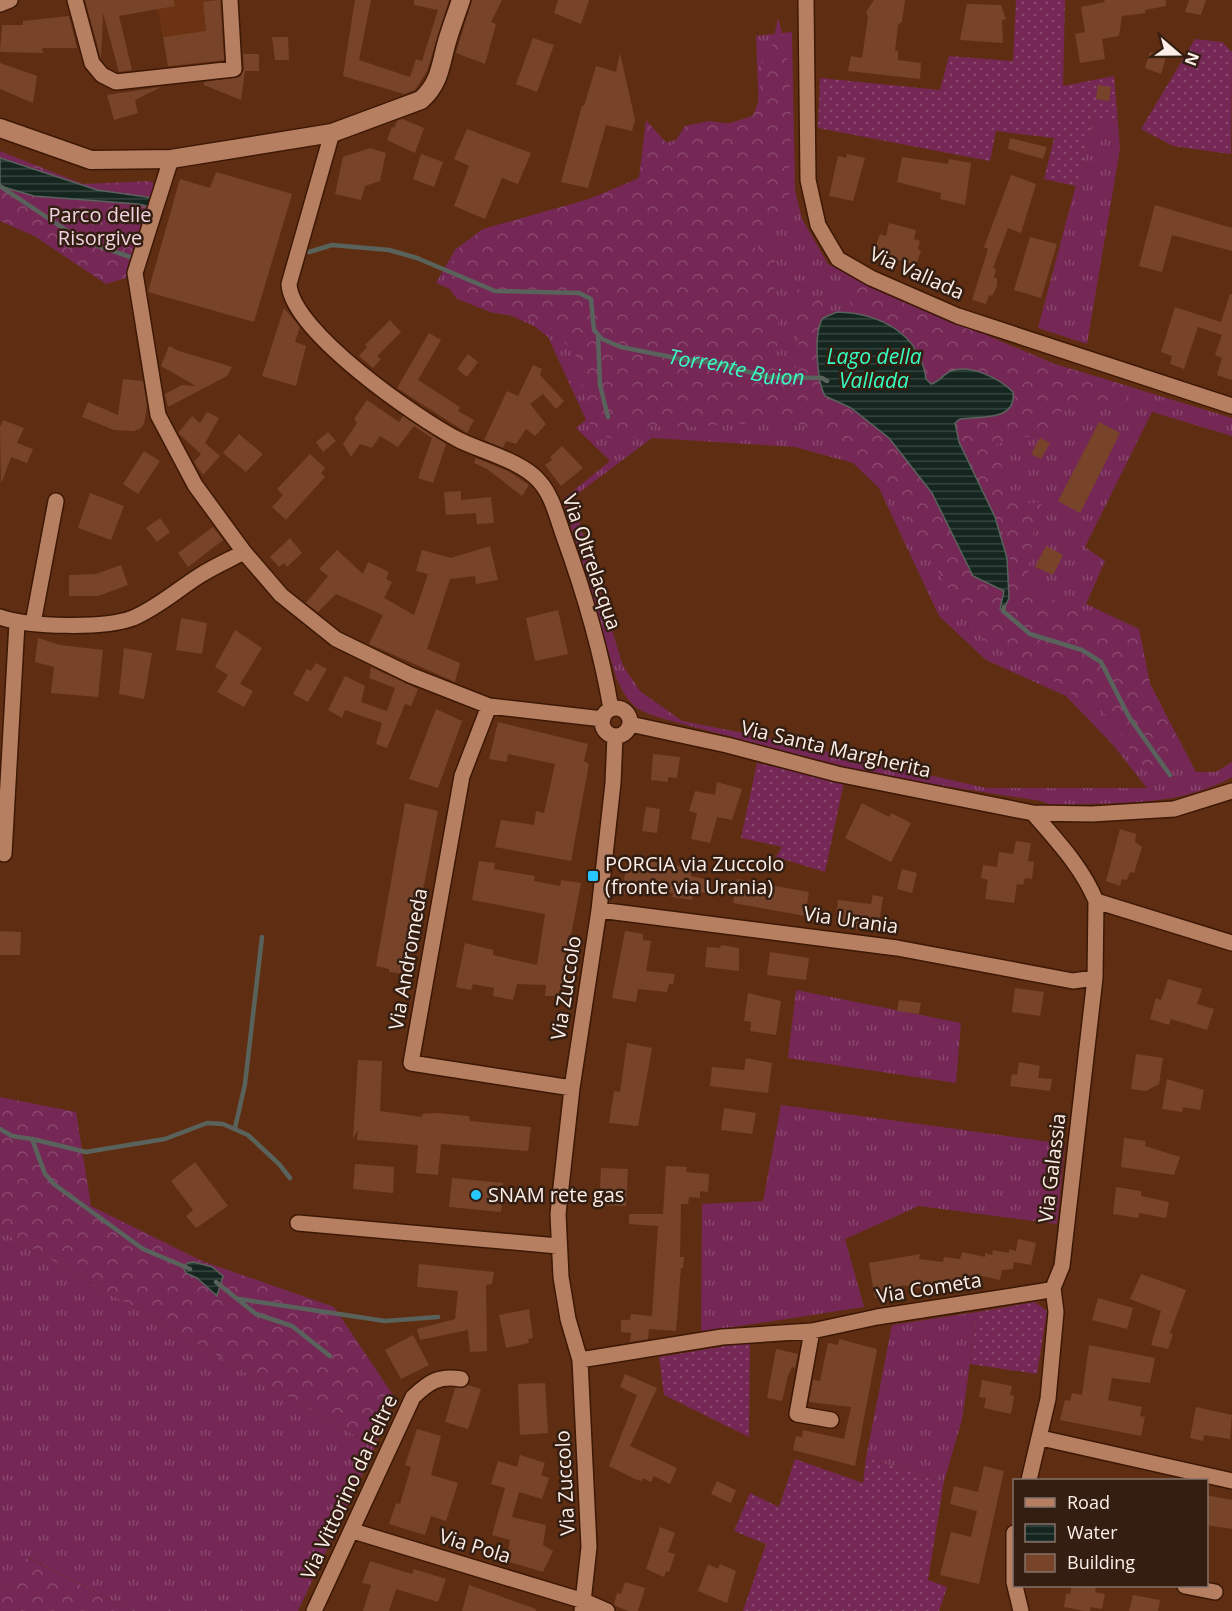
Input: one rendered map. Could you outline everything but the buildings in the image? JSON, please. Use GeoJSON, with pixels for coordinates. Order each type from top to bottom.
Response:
{"type":"FeatureCollection","features":[{"type":"Feature","properties":{"kind":"street"},"geometry":{"type":"LineString","coordinates":[[0,4],[10,0]]}},
{"type":"Feature","properties":{"kind":"street"},"geometry":{"type":"LineString","coordinates":[[75,0],[92,63],[102,75],[116,82],[234,69],[230,0]]}},
{"type":"Feature","properties":{"kind":"street"},"geometry":{"type":"LineString","coordinates":[[0,128],[91,160],[171,159],[332,133],[421,100],[430,92],[440,77],[446,46],[461,0]]}},
{"type":"Feature","properties":{"kind":"street","name":"Via Vallada"},"geometry":{"type":"LineString","coordinates":[[806,0],[808,180],[818,225],[838,260],[871,278],[958,316],[1232,406]]}},
{"type":"Feature","properties":{"kind":"street","name":"Via Oltrelacqua"},"geometry":{"type":"LineString","coordinates":[[332,133],[289,284],[289,294],[297,309],[369,382],[459,440],[496,453],[539,480],[552,503],[581,585],[604,669],[607,714]]}},
{"type":"Feature","properties":{"kind":"street"},"geometry":{"type":"LineString","coordinates":[[171,159],[135,273],[158,416],[195,486],[244,552],[281,595],[336,639],[410,675],[489,706],[607,714],[620,709],[627,712],[630,724],[624,734],[615,736],[604,730],[607,714]]}},
{"type":"Feature","properties":{"kind":"street"},"geometry":{"type":"LineString","coordinates":[[33,623],[56,501]]}},
{"type":"Feature","properties":{"kind":"street"},"geometry":{"type":"LineString","coordinates":[[0,617],[17,623],[69,625],[131,618],[166,600],[200,575],[244,552]]}},
{"type":"Feature","properties":{"kind":"street"},"geometry":{"type":"LineString","coordinates":[[4,854],[17,623]]}},
{"type":"Feature","properties":{"kind":"street","name":"Via Andromeda"},"geometry":{"type":"LineString","coordinates":[[489,706],[462,776],[411,1063],[572,1088]]}},
{"type":"Feature","properties":{"kind":"street","name":"Via Santa Margherita"},"geometry":{"type":"LineString","coordinates":[[630,724],[727,745],[837,774],[1033,813],[1092,814],[1174,809],[1230,794]]}},
{"type":"Feature","properties":{"kind":"street","name":"Via Zuccolo"},"geometry":{"type":"LineString","coordinates":[[583,1606],[589,1547],[580,1360],[568,1319],[558,1246],[562,1165],[599,910],[613,783],[615,736]]}},
{"type":"Feature","properties":{"kind":"street"},"geometry":{"type":"LineString","coordinates":[[1033,813],[1074,860],[1089,883],[1096,901],[1232,943]]}},
{"type":"Feature","properties":{"kind":"street","name":"Via Galassia"},"geometry":{"type":"LineString","coordinates":[[1029,1479],[1041,1438],[1052,1369],[1056,1312],[1053,1288],[1062,1266],[1095,978],[1096,901]]}},
{"type":"Feature","properties":{"kind":"street","name":"Via Urania"},"geometry":{"type":"LineString","coordinates":[[599,910],[897,948],[1073,981],[1095,978]]}},
{"type":"Feature","properties":{"kind":"street"},"geometry":{"type":"LineString","coordinates":[[298,1223],[558,1246]]}},
{"type":"Feature","properties":{"kind":"street","name":"Via Cometa"},"geometry":{"type":"LineString","coordinates":[[580,1360],[722,1337],[812,1331],[877,1317],[1053,1288]]}},
{"type":"Feature","properties":{"kind":"street"},"geometry":{"type":"LineString","coordinates":[[812,1331],[797,1414],[831,1420]]}},
{"type":"Feature","properties":{"kind":"street","name":"Via Vittorino da Feltre"},"geometry":{"type":"LineString","coordinates":[[314,1611],[353,1531],[413,1397],[426,1384],[444,1376],[460,1379]]}},
{"type":"Feature","properties":{"kind":"street"},"geometry":{"type":"LineString","coordinates":[[1041,1438],[1232,1481]]}},
{"type":"Feature","properties":{"kind":"street","name":"Via Pola"},"geometry":{"type":"LineString","coordinates":[[353,1531],[583,1606],[607,1611]]}},
{"type":"Feature","properties":{"kind":"street"},"geometry":{"type":"LineString","coordinates":[[1015,1587],[1021,1611]]}},
{"type":"Feature","properties":{"kind":"street"},"geometry":{"type":"LineString","coordinates":[[1190,1587],[1215,1592]]}},
{"type":"Feature","properties":{"kind":"shaded area"},"geometry":{"type":"Polygon","coordinates":[[[156,0],[226,0],[230,61],[169,71],[156,0]]]}},
{"type":"Feature","properties":{"kind":"green space"},"geometry":{"type":"Polygon","coordinates":[[[1016,0],[1065,0],[1063,86],[1114,76],[1118,123],[1094,118],[1076,186],[1044,179],[1054,138],[996,131],[990,161],[818,128],[820,78],[940,90],[949,56],[1013,61],[1016,0]]]}},
{"type":"Feature","properties":{"kind":"green space"},"geometry":{"type":"Polygon","coordinates":[[[778,18],[787,57],[791,95],[790,190],[787,206],[779,217],[764,230],[755,250],[771,241],[776,251],[773,280],[778,323],[775,383],[783,385],[797,365],[799,341],[792,292],[802,289],[815,299],[826,303],[830,314],[823,318],[818,330],[822,391],[831,400],[851,408],[889,438],[932,493],[973,576],[1005,591],[1000,609],[1010,583],[1010,547],[959,442],[955,423],[960,419],[994,416],[995,379],[958,369],[947,373],[931,384],[926,379],[919,357],[881,322],[857,314],[846,296],[850,285],[860,280],[995,339],[1020,356],[1036,363],[1068,368],[1131,387],[1126,400],[1101,409],[1063,409],[1056,421],[1057,433],[1009,439],[996,445],[1010,496],[1017,504],[1040,502],[1045,513],[1035,523],[1028,573],[1037,589],[1063,606],[1139,629],[1150,684],[1182,746],[1174,761],[1164,767],[1147,771],[1138,762],[1113,722],[1100,709],[1089,706],[1055,682],[988,643],[971,627],[885,481],[849,456],[832,435],[777,417],[756,423],[667,428],[650,425],[634,438],[621,442],[605,436],[590,424],[575,353],[550,328],[524,317],[493,313],[457,299],[446,284],[460,246],[483,229],[589,199],[639,178],[646,120],[671,148],[685,126],[709,121],[738,125],[751,120],[758,103],[762,59],[772,47],[778,18]]]}},
{"type":"Feature","properties":{"kind":"green space"},"geometry":{"type":"Polygon","coordinates":[[[792,32],[795,191],[802,219],[828,264],[884,292],[1055,364],[1232,418],[1232,436],[1152,412],[1085,547],[1105,561],[1086,604],[1139,629],[1150,684],[1196,772],[1216,772],[1232,762],[1232,777],[1211,787],[1167,799],[1144,802],[1051,805],[1041,801],[875,775],[664,719],[639,709],[624,694],[616,677],[563,499],[610,461],[576,428],[586,420],[548,337],[534,326],[436,283],[456,248],[637,182],[652,147],[759,114],[756,36],[792,32]],[[837,312],[980,581],[1000,586],[1009,570],[1004,546],[992,512],[961,444],[955,423],[881,322],[857,314],[837,312]],[[652,438],[572,498],[623,666],[640,691],[682,721],[754,735],[986,788],[1147,788],[1113,745],[1066,696],[986,660],[939,616],[879,488],[853,463],[795,447],[652,438]]]}},
{"type":"Feature","properties":{"kind":"green space"},"geometry":{"type":"Polygon","coordinates":[[[1195,39],[1222,42],[1232,52],[1231,154],[1173,146],[1141,129],[1195,39]]]}},
{"type":"Feature","properties":{"kind":"green space"},"geometry":{"type":"Polygon","coordinates":[[[1094,117],[1118,123],[1120,149],[1087,344],[1038,328],[1094,117]]]}},
{"type":"Feature","properties":{"kind":"green space","name":"Parco delle Risorgive"},"geometry":{"type":"Polygon","coordinates":[[[0,151],[83,184],[150,181],[158,187],[129,277],[106,284],[36,237],[0,221],[0,151]]]}},
{"type":"Feature","properties":{"kind":"green space"},"geometry":{"type":"Polygon","coordinates":[[[757,763],[844,782],[825,872],[776,857],[782,847],[741,838],[757,763]]]}},
{"type":"Feature","properties":{"kind":"green space"},"geometry":{"type":"Polygon","coordinates":[[[796,990],[961,1023],[956,1083],[788,1058],[796,990]]]}},
{"type":"Feature","properties":{"kind":"green space"},"geometry":{"type":"Polygon","coordinates":[[[0,1097],[76,1112],[91,1206],[202,1261],[334,1307],[393,1395],[375,1447],[0,1230],[0,1097]]]}},
{"type":"Feature","properties":{"kind":"green space"},"geometry":{"type":"Polygon","coordinates":[[[781,1105],[1065,1144],[1057,1224],[919,1206],[845,1239],[864,1307],[701,1332],[702,1204],[763,1201],[781,1105]]]}},
{"type":"Feature","properties":{"kind":"green space"},"geometry":{"type":"Polygon","coordinates":[[[0,1230],[375,1447],[298,1611],[132,1611],[28,1557],[9,1590],[0,1586],[0,1230]]]}},
{"type":"Feature","properties":{"kind":"green space"},"geometry":{"type":"Polygon","coordinates":[[[1035,1302],[1047,1311],[1037,1374],[970,1364],[977,1312],[1035,1302]]]}},
{"type":"Feature","properties":{"kind":"green space"},"geometry":{"type":"Polygon","coordinates":[[[977,1312],[962,1420],[944,1481],[866,1458],[892,1325],[977,1312]]]}},
{"type":"Feature","properties":{"kind":"green space"},"geometry":{"type":"Polygon","coordinates":[[[750,1342],[749,1437],[664,1395],[659,1357],[750,1342]]]}},
{"type":"Feature","properties":{"kind":"green space"},"geometry":{"type":"Polygon","coordinates":[[[866,1458],[944,1481],[928,1580],[947,1587],[939,1611],[743,1611],[766,1544],[734,1531],[750,1493],[779,1507],[795,1459],[863,1483],[866,1458]]]}},
{"type":"Feature","properties":{"kind":"green space"},"geometry":{"type":"Polygon","coordinates":[[[27,1557],[132,1611],[0,1611],[0,1586],[9,1590],[27,1557]]]}},
{"type":"Feature","properties":{"kind":"water"},"geometry":{"type":"Polygon","coordinates":[[[0,158],[97,190],[154,198],[151,207],[34,196],[0,186],[0,158]]]}},
{"type":"Feature","properties":{"kind":"water","name":"Lago della Vallada"},"geometry":{"type":"Polygon","coordinates":[[[837,312],[853,313],[882,322],[907,338],[916,350],[926,379],[931,384],[951,371],[967,369],[992,377],[1013,392],[1013,402],[1003,413],[995,416],[960,419],[955,423],[959,442],[995,517],[1007,558],[1009,598],[1003,611],[1000,609],[1004,591],[973,576],[932,493],[889,438],[851,408],[825,396],[818,368],[818,334],[823,318],[837,312]]]}},
{"type":"Feature","properties":{"kind":"water"},"geometry":{"type":"Polygon","coordinates":[[[194,1262],[212,1267],[223,1276],[217,1296],[197,1278],[186,1273],[184,1269],[187,1263],[194,1262]]]}},
{"type":"Feature","properties":{"kind":"waterway"},"geometry":{"type":"LineString","coordinates":[[0,186],[81,240],[136,259]]}},
{"type":"Feature","properties":{"kind":"waterway","name":"Torrente Buion"},"geometry":{"type":"LineString","coordinates":[[309,252],[332,245],[389,250],[417,258],[495,291],[579,293],[591,299],[594,330],[602,339],[621,347],[686,360],[715,363],[768,377],[822,378],[827,381]]}},
{"type":"Feature","properties":{"kind":"waterway"},"geometry":{"type":"LineString","coordinates":[[598,335],[600,385],[608,417]]}},
{"type":"Feature","properties":{"kind":"waterway","name":"Torrente Buion"},"geometry":{"type":"LineString","coordinates":[[1004,607],[1003,611],[1030,634],[1082,650],[1101,662],[1129,717],[1170,775]]}},
{"type":"Feature","properties":{"kind":"waterway"},"geometry":{"type":"LineString","coordinates":[[235,1128],[245,1084],[262,937]]}},
{"type":"Feature","properties":{"kind":"waterway"},"geometry":{"type":"LineString","coordinates":[[32,1139],[86,1152],[165,1139],[207,1123],[223,1124],[248,1135],[279,1164],[290,1178]]}},
{"type":"Feature","properties":{"kind":"waterway"},"geometry":{"type":"LineString","coordinates":[[0,1129],[12,1136],[32,1139],[45,1174],[55,1185],[143,1249],[190,1269]]}},
{"type":"Feature","properties":{"kind":"waterway"},"geometry":{"type":"LineString","coordinates":[[216,1282],[256,1314],[292,1326],[330,1356]]}},
{"type":"Feature","properties":{"kind":"waterway"},"geometry":{"type":"LineString","coordinates":[[239,1299],[385,1321],[438,1317]]}},
{"type":"Feature","properties":{"kind":"place","name":"PORCIA via Zuccolo (fronte via Urania)"},"geometry":{"type":"Point","coordinates":[593,876]}},
{"type":"Feature","properties":{"kind":"place","name":"SNAM rete gas"},"geometry":{"type":"Point","coordinates":[476,1195]}}]}
